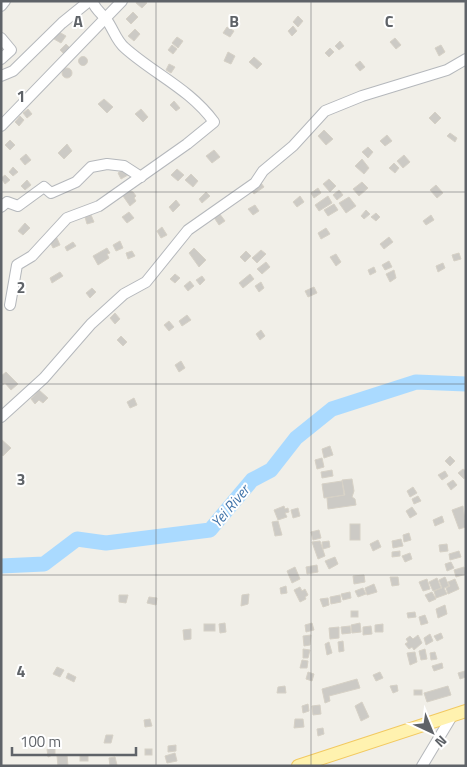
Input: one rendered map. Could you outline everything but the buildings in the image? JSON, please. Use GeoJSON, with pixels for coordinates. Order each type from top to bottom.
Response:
{"type":"FeatureCollection","features":[{"type":"Feature","properties":{"kind":"main road"},"geometry":{"type":"LineString","coordinates":[[298,766],[466,711]]}},
{"type":"Feature","properties":{"kind":"street"},"geometry":{"type":"LineString","coordinates":[[1,6],[5,1]]}},
{"type":"Feature","properties":{"kind":"street"},"geometry":{"type":"LineString","coordinates":[[1,126],[122,1]]}},
{"type":"Feature","properties":{"kind":"street"},"geometry":{"type":"LineString","coordinates":[[1,76],[12,71],[78,10],[92,4],[106,19],[123,47],[183,90],[203,107],[214,122],[99,206],[67,218],[32,256],[17,265],[10,305]]}},
{"type":"Feature","properties":{"kind":"street"},"geometry":{"type":"LineString","coordinates":[[1,38],[11,50],[1,59]]}},
{"type":"Feature","properties":{"kind":"street"},"geometry":{"type":"LineString","coordinates":[[1,417],[44,378],[90,324],[124,294],[146,282],[188,230],[255,183],[262,171],[293,146],[324,111],[362,96],[447,70],[466,59]]}},
{"type":"Feature","properties":{"kind":"street"},"geometry":{"type":"LineString","coordinates":[[1,207],[8,202],[18,206],[44,187],[51,193],[76,182],[91,167],[107,164],[124,166],[141,177]]}},
{"type":"Feature","properties":{"kind":"street"},"geometry":{"type":"LineString","coordinates":[[422,766],[452,716]]}},
{"type":"Feature","properties":{"kind":"waterway","name":"Yei River"},"geometry":{"type":"LineString","coordinates":[[1,566],[44,564],[77,539],[106,543],[210,530],[252,480],[271,470],[296,438],[332,409],[416,382],[466,384]]}}]}
